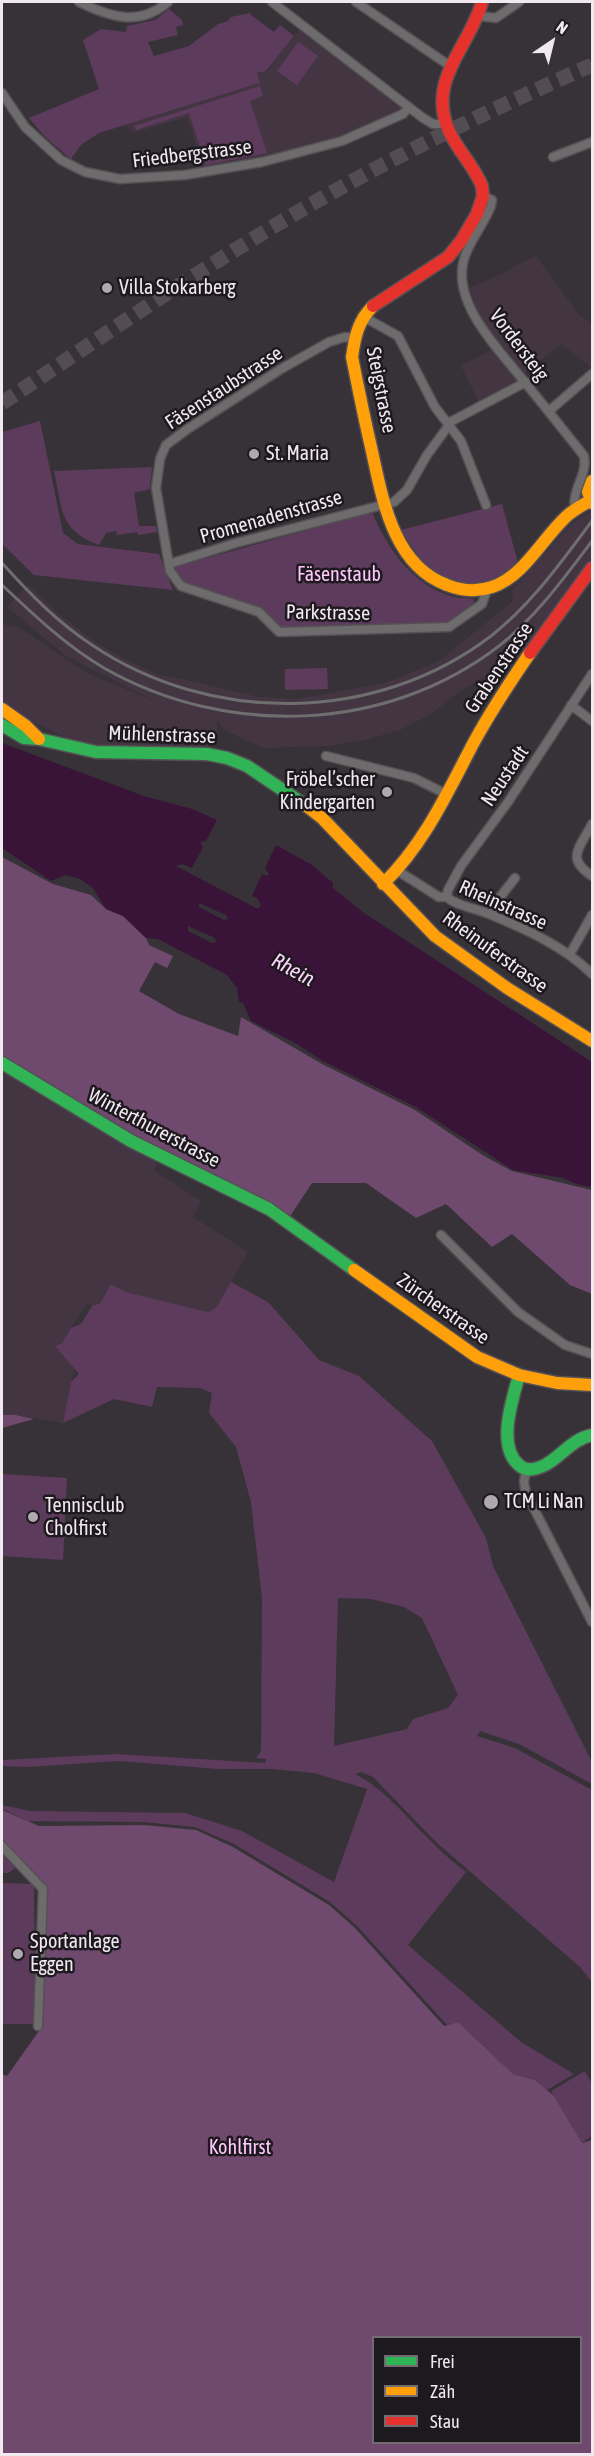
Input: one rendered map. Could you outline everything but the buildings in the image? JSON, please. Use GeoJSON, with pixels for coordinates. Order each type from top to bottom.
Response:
{"type":"FeatureCollection","features":[{"type":"Feature","properties":{"kind":"main road"},"geometry":{"type":"LineString","coordinates":[[482,2],[478,16],[450,66],[444,98],[445,124],[478,177],[483,196]]}},
{"type":"Feature","properties":{"kind":"main road","name":"Steigstrasse"},"geometry":{"type":"LineString","coordinates":[[483,196],[476,215],[453,253],[378,301],[362,316],[352,338],[352,357],[384,505],[398,538],[432,579],[457,590],[471,592],[487,590],[511,577],[575,510],[592,502]]}},
{"type":"Feature","properties":{"kind":"main road"},"geometry":{"type":"LineString","coordinates":[[592,481],[588,492],[592,502]]}},
{"type":"Feature","properties":{"kind":"main road","name":"Grabenstrasse"},"geometry":{"type":"LineString","coordinates":[[383,884],[416,850],[507,687],[592,568]]}},
{"type":"Feature","properties":{"kind":"main road","name":"Mühlenstrasse"},"geometry":{"type":"LineString","coordinates":[[2,709],[27,726],[39,739]]}},
{"type":"Feature","properties":{"kind":"main road","name":"Mühlenstrasse"},"geometry":{"type":"LineString","coordinates":[[2,725],[24,738],[39,739],[96,752],[207,754],[236,760],[309,807],[383,884]]}},
{"type":"Feature","properties":{"kind":"main road","name":"Rheinuferstrasse"},"geometry":{"type":"LineString","coordinates":[[383,884],[430,931],[466,960],[592,1041]]}},
{"type":"Feature","properties":{"kind":"main road","name":"Winterthurerstrasse"},"geometry":{"type":"LineString","coordinates":[[2,1064],[131,1141],[247,1198],[290,1223]]}},
{"type":"Feature","properties":{"kind":"main road","name":"Zürcherstrasse"},"geometry":{"type":"LineString","coordinates":[[290,1223],[464,1350],[519,1375],[557,1383],[592,1385]]}},
{"type":"Feature","properties":{"kind":"main road"},"geometry":{"type":"LineString","coordinates":[[519,1375],[507,1431],[514,1462],[526,1470],[538,1468],[582,1438],[592,1435]]}},
{"type":"Feature","properties":{"kind":"street"},"geometry":{"type":"LineString","coordinates":[[79,2],[105,15],[124,18],[152,12],[168,2]]}},
{"type":"Feature","properties":{"kind":"street"},"geometry":{"type":"LineString","coordinates":[[272,2],[409,107],[434,124],[445,124]]}},
{"type":"Feature","properties":{"kind":"street"},"geometry":{"type":"LineString","coordinates":[[356,2],[450,66]]}},
{"type":"Feature","properties":{"kind":"street"},"geometry":{"type":"LineString","coordinates":[[478,16],[496,18],[519,2]]}},
{"type":"Feature","properties":{"kind":"street","name":"Friedbergstrasse"},"geometry":{"type":"LineString","coordinates":[[2,93],[25,127],[45,148],[61,160],[85,172],[120,179],[185,175],[262,162],[342,141],[403,114],[409,107]]}},
{"type":"Feature","properties":{"kind":"street"},"geometry":{"type":"LineString","coordinates":[[553,157],[592,142]]}},
{"type":"Feature","properties":{"kind":"street","name":"Vordersteig"},"geometry":{"type":"LineString","coordinates":[[483,196],[492,200],[491,206],[464,258],[463,287],[486,334],[584,456],[586,464],[573,499],[575,510]]}},
{"type":"Feature","properties":{"kind":"street"},"geometry":{"type":"LineString","coordinates":[[362,316],[398,336],[435,407],[461,441],[486,505]]}},
{"type":"Feature","properties":{"kind":"street","name":"Fäsenstaubstrasse"},"geometry":{"type":"LineString","coordinates":[[169,568],[156,488],[158,465],[166,445],[281,369],[329,342],[345,337],[352,338]]}},
{"type":"Feature","properties":{"kind":"street"},"geometry":{"type":"LineString","coordinates":[[549,411],[592,374]]}},
{"type":"Feature","properties":{"kind":"street"},"geometry":{"type":"LineString","coordinates":[[384,505],[394,502],[403,495],[427,455],[457,417],[526,382]]}},
{"type":"Feature","properties":{"kind":"street","name":"Promenadenstrasse"},"geometry":{"type":"LineString","coordinates":[[169,568],[236,543],[384,505]]}},
{"type":"Feature","properties":{"kind":"street","name":"Parkstrasse"},"geometry":{"type":"LineString","coordinates":[[169,568],[181,586],[259,612],[279,632],[449,627],[482,604],[487,590]]}},
{"type":"Feature","properties":{"kind":"street","name":"Neustadt"},"geometry":{"type":"LineString","coordinates":[[447,897],[448,890],[461,866],[524,778],[592,674]]}},
{"type":"Feature","properties":{"kind":"street"},"geometry":{"type":"LineString","coordinates":[[571,705],[592,721]]}},
{"type":"Feature","properties":{"kind":"street"},"geometry":{"type":"LineString","coordinates":[[326,756],[414,778],[446,794]]}},
{"type":"Feature","properties":{"kind":"street"},"geometry":{"type":"LineString","coordinates":[[592,824],[577,853],[576,860],[578,866],[592,876]]}},
{"type":"Feature","properties":{"kind":"street","name":"Rheinstrasse"},"geometry":{"type":"LineString","coordinates":[[398,871],[439,897],[447,897],[452,902],[461,903],[491,915],[570,954],[592,974]]}},
{"type":"Feature","properties":{"kind":"street"},"geometry":{"type":"LineString","coordinates":[[491,915],[501,896],[516,878]]}},
{"type":"Feature","properties":{"kind":"street"},"geometry":{"type":"LineString","coordinates":[[570,954],[592,915]]}},
{"type":"Feature","properties":{"kind":"street"},"geometry":{"type":"LineString","coordinates":[[441,1235],[518,1312],[565,1345],[592,1354]]}},
{"type":"Feature","properties":{"kind":"street"},"geometry":{"type":"LineString","coordinates":[[526,1470],[524,1482],[526,1493],[592,1622]]}},
{"type":"Feature","properties":{"kind":"street"},"geometry":{"type":"LineString","coordinates":[[2,1846],[43,1890],[38,2026]]}},
{"type":"Feature","properties":{"kind":"shaded area"},"geometry":{"type":"Polygon","coordinates":[[[303,25],[409,107],[378,126],[262,162],[204,168],[187,117],[133,133],[126,125],[260,83],[257,73],[267,71],[303,25]]]}},
{"type":"Feature","properties":{"kind":"shaded area"},"geometry":{"type":"Polygon","coordinates":[[[536,256],[579,315],[592,323],[592,368],[561,344],[525,373],[490,333],[477,310],[469,288],[513,269],[512,267],[536,256]]]}},
{"type":"Feature","properties":{"kind":"shaded area"},"geometry":{"type":"Polygon","coordinates":[[[493,349],[522,382],[480,404],[461,366],[493,349]]]}},
{"type":"Feature","properties":{"kind":"shaded area"},"geometry":{"type":"Polygon","coordinates":[[[592,512],[592,558],[518,656],[493,683],[483,678],[459,692],[431,714],[400,730],[364,740],[328,746],[263,748],[226,731],[217,720],[217,744],[199,750],[110,750],[65,737],[17,715],[2,699],[2,624],[20,628],[85,672],[157,702],[66,656],[7,607],[28,585],[60,615],[91,639],[122,658],[161,676],[259,697],[297,699],[385,683],[439,661],[513,601],[512,590],[577,519],[592,512]]]}},
{"type":"Feature","properties":{"kind":"shaded area"},"geometry":{"type":"Polygon","coordinates":[[[2,1064],[159,1155],[154,1170],[201,1201],[193,1217],[248,1252],[216,1308],[209,1312],[124,1293],[111,1284],[100,1302],[92,1306],[87,1303],[62,1342],[55,1346],[66,1358],[76,1361],[63,1423],[16,1415],[2,1415],[2,1064]]]}},
{"type":"Feature","properties":{"kind":"green space"},"geometry":{"type":"Polygon","coordinates":[[[169,9],[182,20],[183,25],[176,27],[178,35],[148,42],[154,56],[189,46],[218,24],[228,21],[231,17],[250,13],[274,32],[280,25],[294,36],[266,71],[257,73],[260,83],[99,133],[81,145],[71,159],[46,138],[29,118],[99,89],[83,40],[101,29],[126,32],[127,26],[155,20],[169,9]]]}},
{"type":"Feature","properties":{"kind":"green space"},"geometry":{"type":"Polygon","coordinates":[[[298,42],[318,56],[297,85],[277,71],[298,42]]]}},
{"type":"Feature","properties":{"kind":"green space"},"geometry":{"type":"Polygon","coordinates":[[[260,86],[263,96],[250,101],[267,153],[206,165],[189,113],[136,130],[134,126],[260,86]]]}},
{"type":"Feature","properties":{"kind":"green space"},"geometry":{"type":"Polygon","coordinates":[[[40,421],[63,533],[78,544],[159,554],[173,590],[34,575],[2,544],[2,432],[40,421]]]}},
{"type":"Feature","properties":{"kind":"green space"},"geometry":{"type":"Polygon","coordinates":[[[152,467],[150,489],[134,493],[139,526],[156,526],[157,532],[138,535],[137,532],[117,535],[116,531],[106,533],[99,545],[86,539],[69,525],[61,507],[54,471],[152,467]]]}},
{"type":"Feature","properties":{"kind":"green space"},"geometry":{"type":"Polygon","coordinates":[[[502,504],[518,563],[501,576],[482,583],[461,584],[440,577],[418,556],[401,530],[502,504]]]}},
{"type":"Feature","properties":{"kind":"green space","name":"Fäsenstaub"},"geometry":{"type":"Polygon","coordinates":[[[372,512],[384,537],[410,571],[432,588],[445,594],[473,599],[475,607],[446,624],[281,629],[261,609],[182,584],[176,577],[175,567],[372,512]]]}},
{"type":"Feature","properties":{"kind":"green space"},"geometry":{"type":"Polygon","coordinates":[[[327,668],[328,689],[285,690],[285,669],[327,668]]]}},
{"type":"Feature","properties":{"kind":"green space"},"geometry":{"type":"Polygon","coordinates":[[[2,857],[53,884],[91,895],[106,909],[123,916],[146,938],[149,945],[173,956],[167,968],[155,962],[139,991],[179,1014],[238,1036],[241,1017],[324,1065],[415,1110],[484,1156],[512,1171],[592,1190],[592,1294],[570,1285],[512,1234],[492,1247],[446,1204],[416,1218],[366,1183],[312,1183],[287,1221],[131,1141],[2,1064],[2,857]]]}},
{"type":"Feature","properties":{"kind":"green space"},"geometry":{"type":"Polygon","coordinates":[[[231,1282],[268,1302],[319,1360],[359,1376],[432,1441],[486,1538],[493,1566],[592,1762],[592,1784],[519,1744],[480,1731],[477,1736],[515,1748],[592,1790],[592,1982],[580,1967],[436,1842],[373,1777],[361,1772],[355,1774],[386,1795],[438,1849],[466,1872],[408,1945],[521,2042],[574,2074],[547,2090],[535,2080],[513,2074],[458,2022],[447,2025],[357,1926],[330,1902],[234,1844],[195,1827],[144,1822],[28,1821],[2,1809],[2,1805],[30,1811],[185,1813],[242,1831],[334,1882],[367,1789],[314,1773],[272,1769],[218,1769],[120,1761],[27,1767],[2,1766],[2,1760],[117,1754],[265,1763],[266,1759],[256,1758],[261,1751],[262,1599],[251,1502],[236,1447],[209,1413],[212,1393],[200,1388],[157,1387],[152,1407],[114,1399],[63,1423],[71,1382],[79,1374],[55,1346],[62,1343],[71,1328],[81,1324],[92,1306],[100,1303],[111,1284],[125,1292],[208,1312],[216,1308],[231,1282]],[[338,1598],[334,1746],[407,1729],[413,1719],[448,1708],[458,1695],[422,1618],[404,1607],[371,1599],[338,1598]]]}},
{"type":"Feature","properties":{"kind":"green space"},"geometry":{"type":"Polygon","coordinates":[[[2,1415],[16,1415],[34,1419],[2,1428],[2,1415]]]}},
{"type":"Feature","properties":{"kind":"green space","name":"Tennisclub Cholfirst"},"geometry":{"type":"Polygon","coordinates":[[[2,1474],[67,1478],[63,1560],[2,1556],[2,1474]]]}},
{"type":"Feature","properties":{"kind":"green space","name":"Kohlfirst"},"geometry":{"type":"Polygon","coordinates":[[[2,1810],[39,1826],[144,1825],[196,1830],[233,1847],[329,1905],[354,1927],[444,2026],[458,2022],[513,2074],[535,2080],[554,2096],[582,2143],[592,2140],[592,2454],[2,2454],[2,2074],[7,2076],[41,2028],[38,1878],[2,1844],[2,1810]]]}},
{"type":"Feature","properties":{"kind":"green space"},"geometry":{"type":"Polygon","coordinates":[[[2,1851],[18,1866],[8,1873],[2,1873],[2,1851]]]}},
{"type":"Feature","properties":{"kind":"green space","name":"Sportanlage Eggen"},"geometry":{"type":"Polygon","coordinates":[[[2,1883],[34,1884],[35,2024],[2,2024],[2,1883]]]}},
{"type":"Feature","properties":{"kind":"green space"},"geometry":{"type":"Polygon","coordinates":[[[585,2071],[592,2084],[592,2136],[582,2143],[551,2091],[585,2071]]]}},
{"type":"Feature","properties":{"kind":"water","name":"Rhein"},"geometry":{"type":"Polygon","coordinates":[[[2,743],[144,796],[192,809],[217,820],[206,841],[200,842],[203,847],[192,868],[182,864],[176,866],[256,908],[261,905],[257,898],[252,896],[262,874],[267,876],[269,874],[265,868],[276,845],[312,865],[333,883],[333,888],[364,913],[592,1062],[592,1187],[576,1184],[563,1178],[513,1170],[416,1107],[323,1061],[295,1043],[251,1021],[243,1003],[239,1002],[237,988],[227,975],[158,939],[146,938],[123,916],[106,909],[93,888],[80,879],[66,875],[51,881],[2,848],[2,743]],[[199,903],[199,907],[224,920],[228,919],[226,915],[199,903]],[[188,926],[188,931],[212,943],[216,942],[215,938],[188,926]]]}},
{"type":"Feature","properties":{"kind":"tunnel"},"geometry":{"type":"LineString","coordinates":[[2,403],[189,279],[303,209],[446,133],[592,65]]}},
{"type":"Feature","properties":{"kind":"railway"},"geometry":{"type":"LineString","coordinates":[[2,563],[67,627],[92,645],[139,671],[188,690],[240,701],[293,704],[346,699],[397,686],[446,665],[506,624],[545,582],[592,521]]}},
{"type":"Feature","properties":{"kind":"railway"},"geometry":{"type":"LineString","coordinates":[[2,585],[51,630],[77,650],[104,668],[152,691],[202,706],[253,715],[305,716],[357,710],[407,696],[455,675],[499,646],[525,623],[592,541]]}},
{"type":"Feature","properties":{"kind":"traffic: fast"},"geometry":{"type":"LineString","coordinates":[[2,725],[24,738],[39,739],[96,752],[207,754],[227,758],[247,766],[308,807]]}},
{"type":"Feature","properties":{"kind":"traffic: fast"},"geometry":{"type":"LineString","coordinates":[[2,1063],[131,1141],[269,1209],[354,1270]]}},
{"type":"Feature","properties":{"kind":"traffic: fast"},"geometry":{"type":"LineString","coordinates":[[519,1375],[510,1409],[507,1434],[512,1457],[519,1465],[535,1469],[551,1461],[579,1440],[592,1435]]}},
{"type":"Feature","properties":{"kind":"traffic: slow"},"geometry":{"type":"LineString","coordinates":[[373,306],[361,323],[352,357],[385,507],[392,527],[413,562],[428,575],[458,589],[481,590],[492,587],[504,582],[514,574],[568,515],[591,500]]}},
{"type":"Feature","properties":{"kind":"traffic: slow"},"geometry":{"type":"LineString","coordinates":[[592,481],[588,492],[592,503]]}},
{"type":"Feature","properties":{"kind":"traffic: slow"},"geometry":{"type":"LineString","coordinates":[[383,884],[411,852],[423,834],[487,719],[530,653]]}},
{"type":"Feature","properties":{"kind":"traffic: slow"},"geometry":{"type":"LineString","coordinates":[[2,709],[26,726],[39,739]]}},
{"type":"Feature","properties":{"kind":"traffic: slow"},"geometry":{"type":"LineString","coordinates":[[308,807],[322,818],[435,936],[507,988],[592,1041]]}},
{"type":"Feature","properties":{"kind":"traffic: slow"},"geometry":{"type":"LineString","coordinates":[[354,1270],[477,1357],[519,1375],[557,1383],[592,1385]]}},
{"type":"Feature","properties":{"kind":"traffic: jam"},"geometry":{"type":"LineString","coordinates":[[373,306],[448,257],[461,241],[477,214],[483,196],[482,186],[449,131],[443,112],[443,95],[452,64],[482,2]]}},
{"type":"Feature","properties":{"kind":"traffic: jam"},"geometry":{"type":"LineString","coordinates":[[530,653],[592,568]]}},
{"type":"Feature","properties":{"kind":"place","name":"Villa Stokarberg"},"geometry":{"type":"Point","coordinates":[107,288]}},
{"type":"Feature","properties":{"kind":"place","name":"St. Maria"},"geometry":{"type":"Point","coordinates":[254,454]}},
{"type":"Feature","properties":{"kind":"place","name":"Fröbel’scher Kindergarten"},"geometry":{"type":"Point","coordinates":[387,792]}},
{"type":"Feature","properties":{"kind":"place","name":"TCM Li Nan"},"geometry":{"type":"Point","coordinates":[491,1502]}},
{"type":"Feature","properties":{"kind":"place","name":"Tennisclub Cholfirst"},"geometry":{"type":"Point","coordinates":[33,1517]}},
{"type":"Feature","properties":{"kind":"place","name":"Sportanlage Eggen"},"geometry":{"type":"Point","coordinates":[18,1954]}}]}
